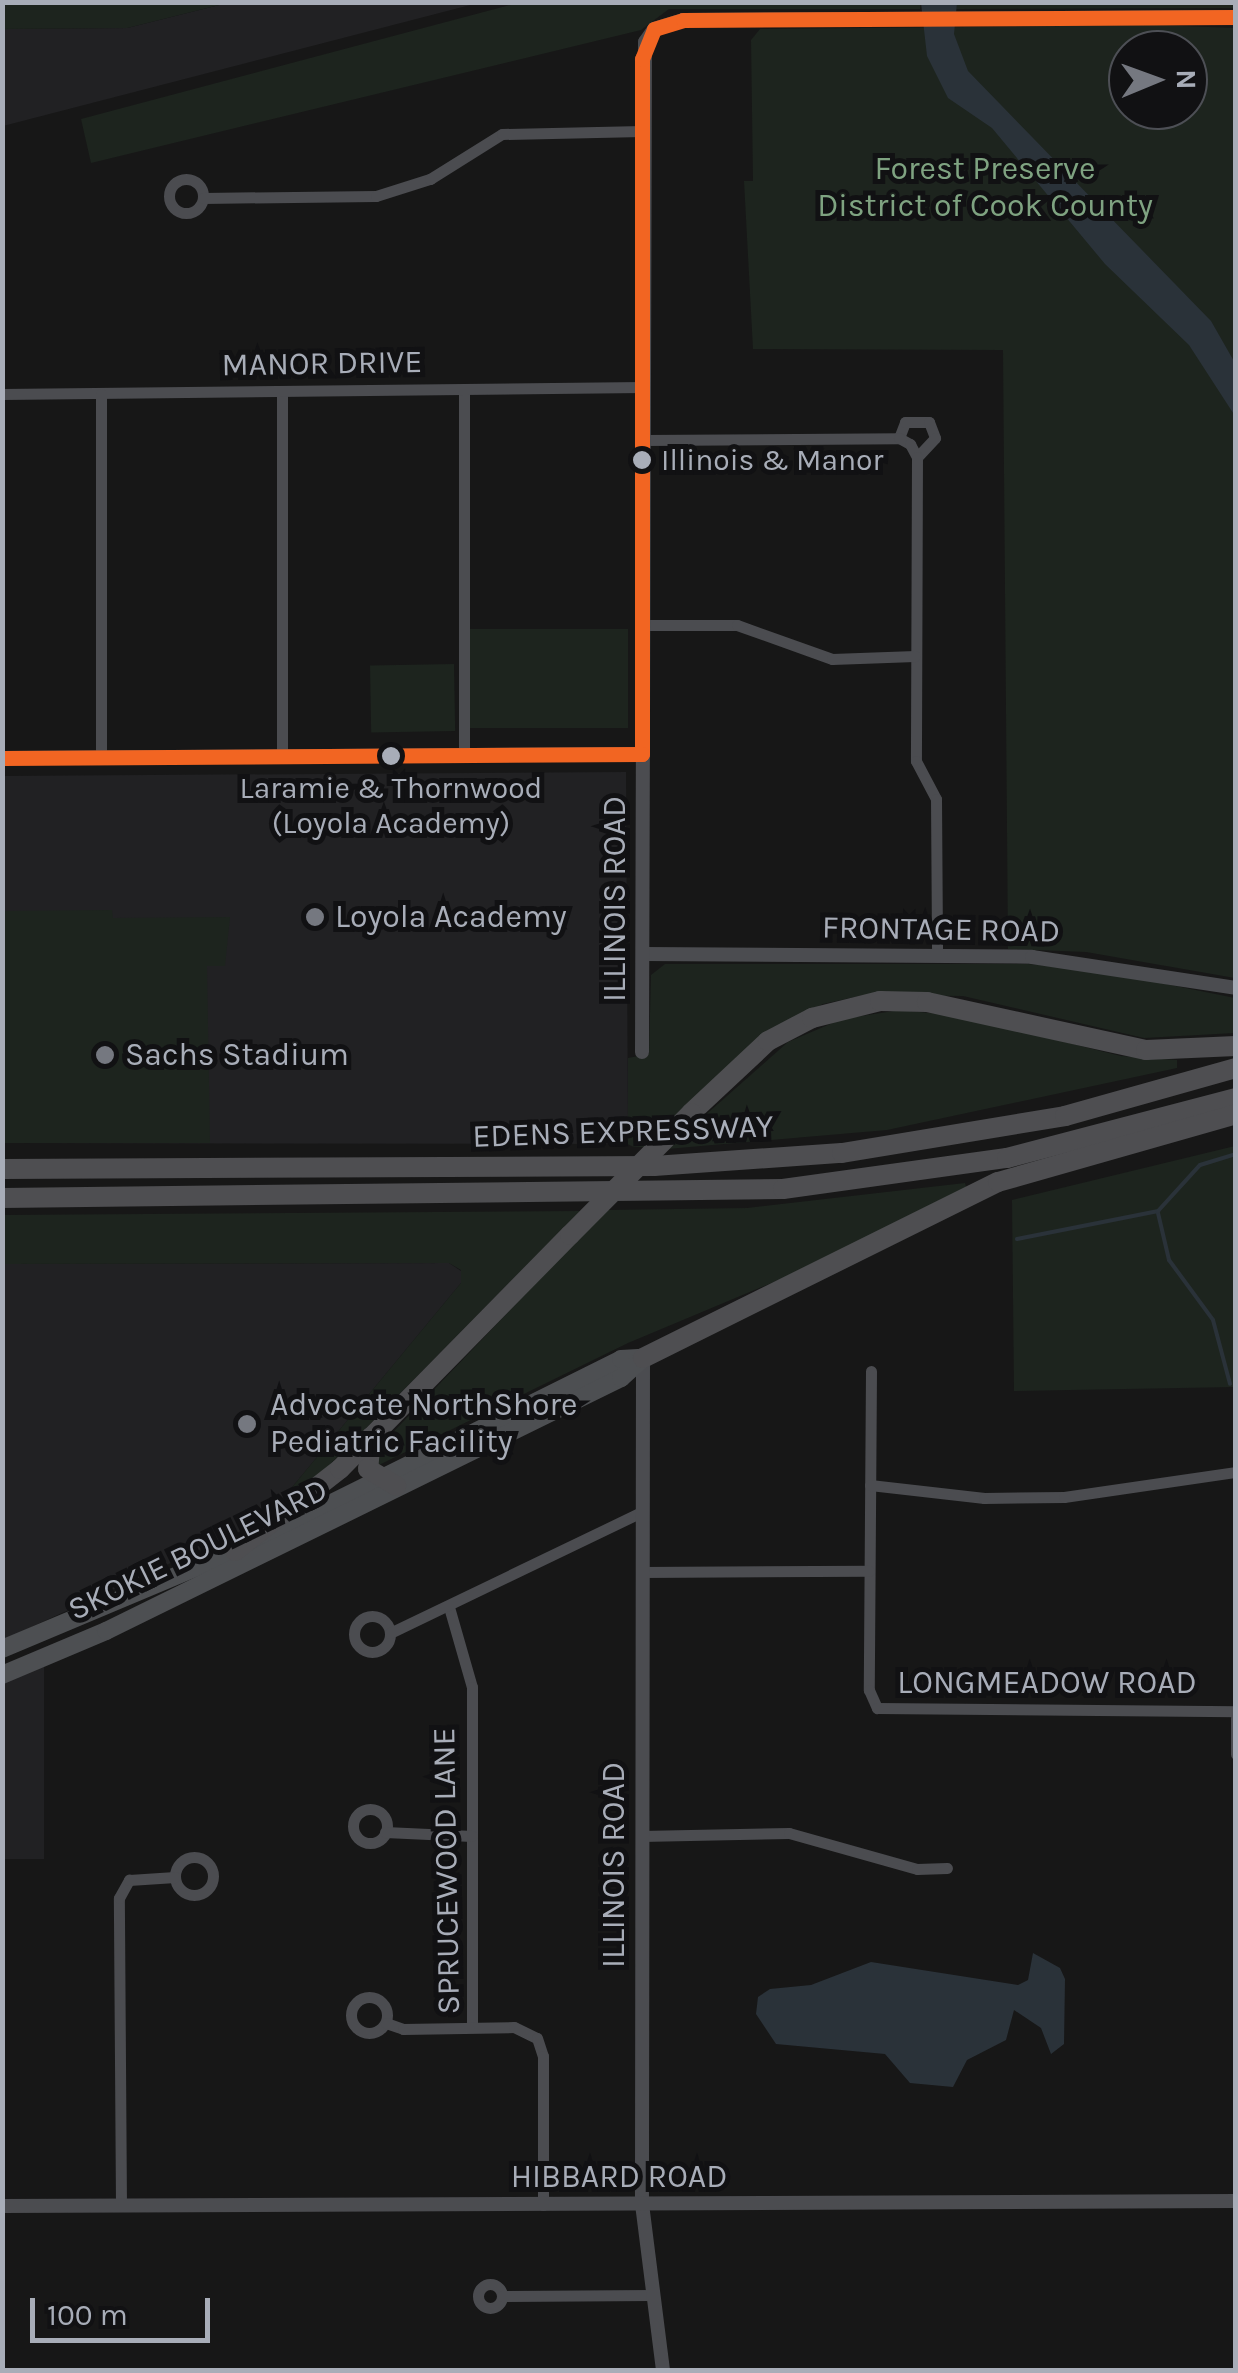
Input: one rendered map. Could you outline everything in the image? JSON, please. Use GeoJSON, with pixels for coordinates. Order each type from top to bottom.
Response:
{"type":"FeatureCollection","features":[{"type":"Feature","properties":{"kind":"highway"},"geometry":{"type":"LineString","coordinates":[[235,1551],[296,1508],[768,1041],[812,1018],[880,1001],[951,1006],[1146,1050],[1236,1046]]}},
{"type":"Feature","properties":{"kind":"highway","name":"EDENS EXPRESSWAY"},"geometry":{"type":"LineString","coordinates":[[2,1169],[654,1166],[842,1153],[1065,1116],[1236,1068]]}},
{"type":"Feature","properties":{"kind":"highway","name":"EDENS EXPRESSWAY"},"geometry":{"type":"LineString","coordinates":[[2,1198],[783,1189],[1006,1158],[1236,1098]]}},
{"type":"Feature","properties":{"kind":"highway"},"geometry":{"type":"LineString","coordinates":[[644,1358],[998,1182],[1236,1114]]}},
{"type":"Feature","properties":{"kind":"highway"},"geometry":{"type":"LineString","coordinates":[[372,1435],[365,1456],[387,1483]]}},
{"type":"Feature","properties":{"kind":"main road","name":"SKOKIE BOULEVARD"},"geometry":{"type":"LineString","coordinates":[[2,1675],[106,1631],[621,1359],[644,1358]]}},
{"type":"Feature","properties":{"kind":"main road","name":"SKOKIE BOULEVARD"},"geometry":{"type":"LineString","coordinates":[[2,1649],[387,1483]]}},
{"type":"Feature","properties":{"kind":"street","name":"ILLINOIS ROAD"},"geometry":{"type":"LineString","coordinates":[[642,1052],[642,60],[654,28],[683,20],[1236,17]]}},
{"type":"Feature","properties":{"kind":"street"},"geometry":{"type":"LineString","coordinates":[[203,198],[376,196],[430,179],[502,134],[642,131]]}},
{"type":"Feature","properties":{"kind":"street","name":"MANOR DRIVE"},"geometry":{"type":"LineString","coordinates":[[2,394],[643,387]]}},
{"type":"Feature","properties":{"kind":"street"},"geometry":{"type":"LineString","coordinates":[[464,390],[464,756]]}},
{"type":"Feature","properties":{"kind":"street"},"geometry":{"type":"LineString","coordinates":[[282,392],[282,757]]}},
{"type":"Feature","properties":{"kind":"street"},"geometry":{"type":"LineString","coordinates":[[101,394],[101,758]]}},
{"type":"Feature","properties":{"kind":"street"},"geometry":{"type":"LineString","coordinates":[[916,457],[932,446],[929,422],[905,422],[904,441],[916,457],[916,761],[936,799],[937,955]]}},
{"type":"Feature","properties":{"kind":"street"},"geometry":{"type":"LineString","coordinates":[[644,440],[904,441]]}},
{"type":"Feature","properties":{"kind":"street"},"geometry":{"type":"LineString","coordinates":[[644,625],[737,625],[832,659],[915,656]]}},
{"type":"Feature","properties":{"kind":"street"},"geometry":{"type":"LineString","coordinates":[[2,758],[642,754]]}},
{"type":"Feature","properties":{"kind":"street","name":"FRONTAGE ROAD"},"geometry":{"type":"LineString","coordinates":[[644,954],[937,955],[1098,963],[1236,988]]}},
{"type":"Feature","properties":{"kind":"street","name":"ILLINOIS ROAD"},"geometry":{"type":"LineString","coordinates":[[644,1358],[642,2204],[664,2370]]}},
{"type":"Feature","properties":{"kind":"street","name":"LONGMEADOW ROAD"},"geometry":{"type":"LineString","coordinates":[[872,1371],[870,1690],[883,1710],[1236,1714],[1236,1754]]}},
{"type":"Feature","properties":{"kind":"street"},"geometry":{"type":"LineString","coordinates":[[870,1486],[984,1498],[1064,1498],[1236,1472]]}},
{"type":"Feature","properties":{"kind":"street"},"geometry":{"type":"LineString","coordinates":[[390,1633],[641,1512]]}},
{"type":"Feature","properties":{"kind":"street"},"geometry":{"type":"LineString","coordinates":[[641,1572],[868,1572]]}},
{"type":"Feature","properties":{"kind":"street","name":"SPRUCEWOOD LANE"},"geometry":{"type":"LineString","coordinates":[[449,1607],[470,1677],[472,2027],[522,2028],[541,2047],[544,2204]]}},
{"type":"Feature","properties":{"kind":"street"},"geometry":{"type":"LineString","coordinates":[[386,1832],[472,1836]]}},
{"type":"Feature","properties":{"kind":"street"},"geometry":{"type":"LineString","coordinates":[[642,1836],[789,1833],[917,1869],[947,1868]]}},
{"type":"Feature","properties":{"kind":"street"},"geometry":{"type":"LineString","coordinates":[[120,2206],[119,1898],[129,1880],[175,1877]]}},
{"type":"Feature","properties":{"kind":"street"},"geometry":{"type":"LineString","coordinates":[[386,2022],[403,2029],[472,2027]]}},
{"type":"Feature","properties":{"kind":"street","name":"HIBBARD ROAD"},"geometry":{"type":"LineString","coordinates":[[2,2206],[1236,2201]]}},
{"type":"Feature","properties":{"kind":"street"},"geometry":{"type":"LineString","coordinates":[[502,2296],[652,2295]]}},
{"type":"Feature","properties":{"kind":"shaded area"},"geometry":{"type":"Polygon","coordinates":[[[227,3],[478,3],[3,126],[3,29],[127,28],[227,3]]]}},
{"type":"Feature","properties":{"kind":"shaded area"},"geometry":{"type":"Polygon","coordinates":[[[921,3],[957,3],[954,34],[968,71],[1211,321],[1235,363],[1235,416],[1189,345],[1105,264],[992,128],[948,98],[927,56],[921,3]]]}},
{"type":"Feature","properties":{"kind":"shaded area","name":"Loyola Academy"},"geometry":{"type":"Polygon","coordinates":[[[626,772],[628,1131],[614,1144],[3,1143],[2,776],[626,772]]]}},
{"type":"Feature","properties":{"kind":"shaded area"},"geometry":{"type":"Polygon","coordinates":[[[449,1263],[461,1271],[461,1283],[265,1520],[3,1640],[3,1264],[449,1263]]]}},
{"type":"Feature","properties":{"kind":"shaded area"},"geometry":{"type":"Polygon","coordinates":[[[2,1664],[44,1664],[44,1859],[2,1859],[2,1664]]]}},
{"type":"Feature","properties":{"kind":"shaded area"},"geometry":{"type":"Polygon","coordinates":[[[1033,1953],[1060,1968],[1065,1979],[1064,2044],[1051,2054],[1041,2028],[1014,2010],[1006,2040],[967,2060],[953,2087],[910,2083],[885,2054],[776,2044],[756,2014],[758,1997],[770,1989],[811,1985],[871,1962],[1018,1985],[1028,1980],[1033,1953]]]}},
{"type":"Feature","properties":{"kind":"green space"},"geometry":{"type":"Polygon","coordinates":[[[957,2],[1236,3],[1235,8],[956,9],[957,2]]]}},
{"type":"Feature","properties":{"kind":"green space"},"geometry":{"type":"Polygon","coordinates":[[[2,3],[227,3],[127,28],[3,29],[2,3]]]}},
{"type":"Feature","properties":{"kind":"green space"},"geometry":{"type":"Polygon","coordinates":[[[518,3],[921,3],[920,9],[669,9],[641,30],[91,163],[81,119],[518,3]]]}},
{"type":"Feature","properties":{"kind":"green space","name":"Forest Preserve District of Cook County"},"geometry":{"type":"Polygon","coordinates":[[[1156,25],[1235,28],[1235,978],[1086,952],[1008,949],[1003,350],[753,349],[744,181],[753,181],[751,40],[760,29],[1156,25]]]}},
{"type":"Feature","properties":{"kind":"green space"},"geometry":{"type":"Polygon","coordinates":[[[470,629],[628,629],[628,728],[470,728],[470,629]]]}},
{"type":"Feature","properties":{"kind":"green space"},"geometry":{"type":"Polygon","coordinates":[[[454,664],[455,731],[371,732],[370,665],[454,664]]]}},
{"type":"Feature","properties":{"kind":"green space","name":"Sachs Stadium"},"geometry":{"type":"Polygon","coordinates":[[[112,910],[113,918],[230,917],[225,966],[207,966],[210,1143],[3,1143],[3,911],[112,910]]]}},
{"type":"Feature","properties":{"kind":"green space"},"geometry":{"type":"Polygon","coordinates":[[[665,964],[1028,964],[1102,971],[1235,998],[1235,1033],[1144,1038],[963,996],[864,995],[823,1004],[772,1028],[644,1147],[634,1147],[618,1140],[628,1131],[628,1058],[649,1054],[651,975],[665,964]]]}},
{"type":"Feature","properties":{"kind":"green space"},"geometry":{"type":"Polygon","coordinates":[[[900,1010],[959,1016],[1121,1056],[1177,1060],[1177,1068],[887,1130],[667,1149],[788,1042],[842,1019],[900,1010]]]}},
{"type":"Feature","properties":{"kind":"green space"},"geometry":{"type":"Polygon","coordinates":[[[1235,1146],[1235,1387],[1014,1391],[1012,1200],[1235,1146]]]}},
{"type":"Feature","properties":{"kind":"green space"},"geometry":{"type":"Polygon","coordinates":[[[965,1183],[967,1190],[812,1266],[628,1343],[377,1466],[377,1449],[606,1210],[747,1208],[965,1183]]]}},
{"type":"Feature","properties":{"kind":"green space"},"geometry":{"type":"Polygon","coordinates":[[[580,1211],[287,1508],[265,1520],[461,1283],[461,1270],[449,1263],[3,1264],[2,1215],[580,1211]]]}},
{"type":"Feature","properties":{"kind":"waterway"},"geometry":{"type":"LineString","coordinates":[[1017,1239],[1158,1211],[1200,1165],[1236,1154]]}},
{"type":"Feature","properties":{"kind":"waterway"},"geometry":{"type":"LineString","coordinates":[[1158,1213],[1169,1260],[1213,1320],[1230,1384]]}},
{"type":"Feature","properties":{"kind":"transit line"},"geometry":{"type":"LineString","coordinates":[[642,754],[642,59],[654,29],[683,20],[1236,17]]}},
{"type":"Feature","properties":{"kind":"transit line"},"geometry":{"type":"LineString","coordinates":[[2,758],[642,754]]}},
{"type":"Feature","properties":{"kind":"place","name":"Illinois & Manor"},"geometry":{"type":"Point","coordinates":[642,460]}},
{"type":"Feature","properties":{"kind":"place","name":"Laramie & Thornwood (Loyola Academy)"},"geometry":{"type":"Point","coordinates":[391,756]}},
{"type":"Feature","properties":{"kind":"place","name":"Loyola Academy"},"geometry":{"type":"Point","coordinates":[315,917]}},
{"type":"Feature","properties":{"kind":"place","name":"Sachs Stadium"},"geometry":{"type":"Point","coordinates":[105,1055]}},
{"type":"Feature","properties":{"kind":"place","name":"Advocate NorthShore Pediatric Facility"},"geometry":{"type":"Point","coordinates":[247,1424]}}]}
